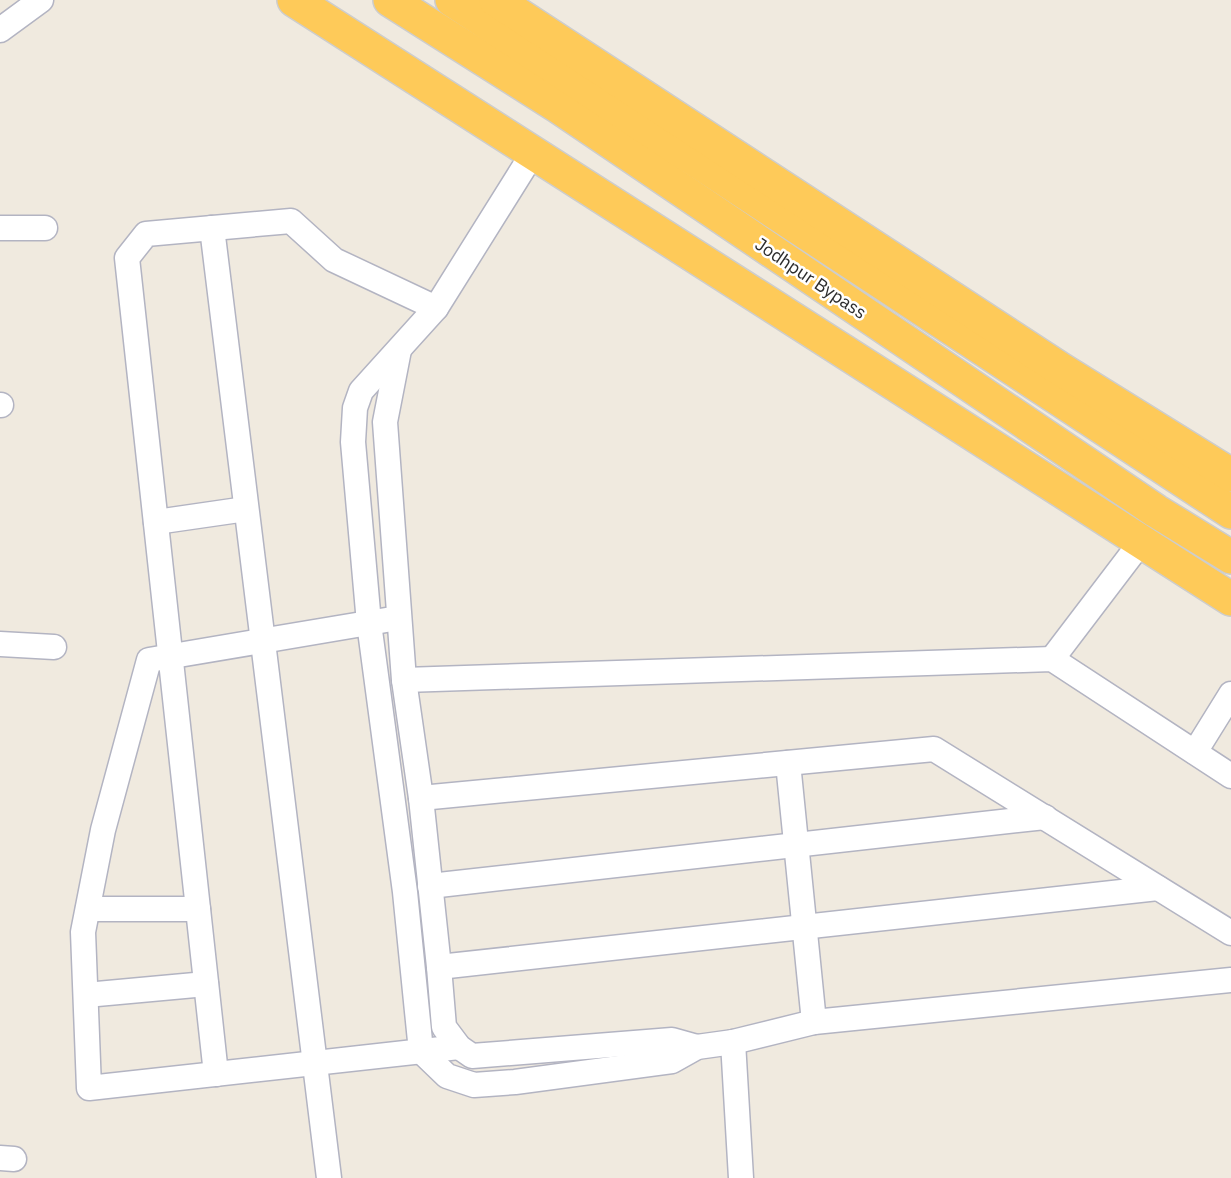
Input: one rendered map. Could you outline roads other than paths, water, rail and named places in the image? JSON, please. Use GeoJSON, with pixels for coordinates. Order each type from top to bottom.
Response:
{"type":"FeatureCollection","features":[{"type":"Feature","properties":{"kind":"highway"},"geometry":{"type":"LineString","coordinates":[[294,0],[1231,599]]}},
{"type":"Feature","properties":{"kind":"highway","name":"Jodhpur Bypass"},"geometry":{"type":"LineString","coordinates":[[390,0],[559,107],[1156,511],[1231,557]]}},
{"type":"Feature","properties":{"kind":"highway","name":"Jodhpur Bypass"},"geometry":{"type":"LineString","coordinates":[[452,0],[1231,512]]}},
{"type":"Feature","properties":{"kind":"highway"},"geometry":{"type":"LineString","coordinates":[[496,0],[1062,370],[1231,475]]}},
{"type":"Feature","properties":{"kind":"street"},"geometry":{"type":"LineString","coordinates":[[0,30],[41,0]]}},
{"type":"Feature","properties":{"kind":"street"},"geometry":{"type":"LineString","coordinates":[[533,153],[436,308],[361,391],[355,408],[353,442],[369,622],[405,892],[421,1051],[447,1077],[474,1085],[514,1082],[672,1061],[697,1047],[733,1042],[814,1022],[1231,980]]}},
{"type":"Feature","properties":{"kind":"street"},"geometry":{"type":"LineString","coordinates":[[216,1074],[127,258],[146,234],[291,221],[334,260],[436,308]]}},
{"type":"Feature","properties":{"kind":"street"},"geometry":{"type":"LineString","coordinates":[[0,228],[45,228]]}},
{"type":"Feature","properties":{"kind":"street"},"geometry":{"type":"LineString","coordinates":[[212,228],[329,1178]]}},
{"type":"Feature","properties":{"kind":"street"},"geometry":{"type":"LineString","coordinates":[[399,350],[385,422],[398,618],[404,680],[421,798],[444,1027],[459,1047],[472,1056],[672,1040],[697,1047]]}},
{"type":"Feature","properties":{"kind":"street"},"geometry":{"type":"LineString","coordinates":[[156,522],[246,508]]}},
{"type":"Feature","properties":{"kind":"street"},"geometry":{"type":"LineString","coordinates":[[1052,659],[1141,542]]}},
{"type":"Feature","properties":{"kind":"street"},"geometry":{"type":"LineString","coordinates":[[398,618],[149,660],[103,830],[83,932],[89,1088],[459,1047]]}},
{"type":"Feature","properties":{"kind":"street"},"geometry":{"type":"LineString","coordinates":[[0,644],[54,647]]}},
{"type":"Feature","properties":{"kind":"street"},"geometry":{"type":"LineString","coordinates":[[404,680],[1052,659],[1231,776]]}},
{"type":"Feature","properties":{"kind":"street"},"geometry":{"type":"LineString","coordinates":[[1195,752],[1231,694]]}},
{"type":"Feature","properties":{"kind":"street"},"geometry":{"type":"LineString","coordinates":[[421,798],[934,748],[1231,933]]}},
{"type":"Feature","properties":{"kind":"street"},"geometry":{"type":"LineString","coordinates":[[788,763],[814,1022]]}},
{"type":"Feature","properties":{"kind":"street"},"geometry":{"type":"LineString","coordinates":[[430,886],[1044,817]]}},
{"type":"Feature","properties":{"kind":"street"},"geometry":{"type":"LineString","coordinates":[[439,967],[1158,888]]}},
{"type":"Feature","properties":{"kind":"street"},"geometry":{"type":"LineString","coordinates":[[88,909],[198,909]]}},
{"type":"Feature","properties":{"kind":"street"},"geometry":{"type":"LineString","coordinates":[[86,994],[206,984]]}},
{"type":"Feature","properties":{"kind":"street"},"geometry":{"type":"LineString","coordinates":[[733,1042],[741,1178]]}}]}
